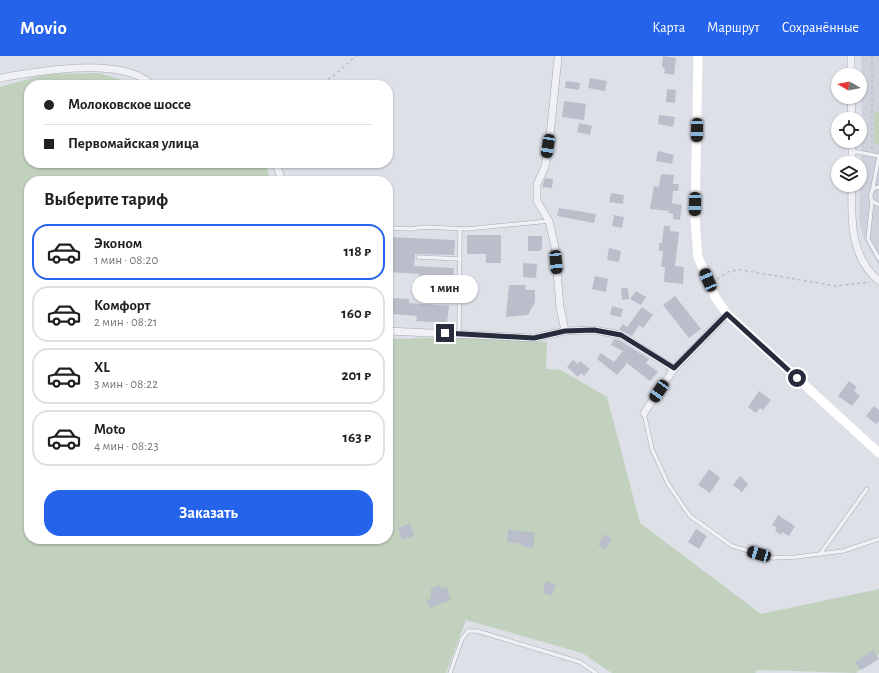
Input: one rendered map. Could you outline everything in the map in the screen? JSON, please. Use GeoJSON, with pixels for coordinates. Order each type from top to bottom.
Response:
{"type":"FeatureCollection","features":[{"type":"Feature","properties":{"kind":"main road"},"geometry":{"type":"LineString","coordinates":[[698,56],[695,219],[698,257],[715,297],[727,314],[879,453]]}},
{"type":"Feature","properties":{"kind":"street"},"geometry":{"type":"LineString","coordinates":[[851,56],[851,68]]}},
{"type":"Feature","properties":{"kind":"street"},"geometry":{"type":"LineString","coordinates":[[558,58],[545,167],[537,184],[537,201],[549,221],[555,246],[560,307],[565,331]]}},
{"type":"Feature","properties":{"kind":"street"},"geometry":{"type":"LineString","coordinates":[[0,78],[68,66],[119,69],[137,74],[145,80]]}},
{"type":"Feature","properties":{"kind":"street"},"geometry":{"type":"LineString","coordinates":[[852,151],[852,156]]}},
{"type":"Feature","properties":{"kind":"street"},"geometry":{"type":"LineString","coordinates":[[852,192],[852,225],[854,237],[860,255],[879,281]]}},
{"type":"Feature","properties":{"kind":"street"},"geometry":{"type":"LineString","coordinates":[[644,413],[674,368],[727,314]]}},
{"type":"Feature","properties":{"kind":"street"},"geometry":{"type":"LineString","coordinates":[[393,331],[534,338],[565,331],[594,330],[621,335],[674,368]]}},
{"type":"Feature","properties":{"kind":"lane"},"geometry":{"type":"LineString","coordinates":[[852,151],[879,156],[872,192],[868,239],[879,259]]}},
{"type":"Feature","properties":{"kind":"lane"},"geometry":{"type":"LineString","coordinates":[[872,192],[879,187]]}},
{"type":"Feature","properties":{"kind":"lane"},"geometry":{"type":"LineString","coordinates":[[872,201],[879,205]]}},
{"type":"Feature","properties":{"kind":"lane"},"geometry":{"type":"LineString","coordinates":[[393,228],[411,229],[424,227],[460,229],[499,227],[549,221]]}},
{"type":"Feature","properties":{"kind":"lane"},"geometry":{"type":"LineString","coordinates":[[459,334],[460,229]]}},
{"type":"Feature","properties":{"kind":"lane"},"geometry":{"type":"LineString","coordinates":[[418,257],[460,259]]}},
{"type":"Feature","properties":{"kind":"lane"},"geometry":{"type":"LineString","coordinates":[[644,413],[652,449],[668,484],[690,516],[732,546],[773,558],[843,551],[879,539]]}},
{"type":"Feature","properties":{"kind":"lane"},"geometry":{"type":"LineString","coordinates":[[820,554],[867,489]]}},
{"type":"Feature","properties":{"kind":"lane"},"geometry":{"type":"LineString","coordinates":[[450,673],[462,639],[468,631],[477,631],[580,662],[596,673]]}},
{"type":"Feature","properties":{"kind":"path"},"geometry":{"type":"LineString","coordinates":[[326,80],[332,77],[356,56]]}},
{"type":"Feature","properties":{"kind":"path"},"geometry":{"type":"LineString","coordinates":[[872,56],[872,155]]}},
{"type":"Feature","properties":{"kind":"path"},"geometry":{"type":"LineString","coordinates":[[717,284],[716,278],[730,271],[741,270],[836,286],[870,282]]}},
{"type":"Feature","properties":{"kind":"shaded area"},"geometry":{"type":"Polygon","coordinates":[[[861,56],[879,56],[879,265],[864,239],[859,219],[860,192],[867,192],[867,156],[861,156],[861,148],[867,148],[867,112],[862,112],[862,104],[867,104],[867,68],[861,68],[861,56]]]}},
{"type":"Feature","properties":{"kind":"green space"},"geometry":{"type":"Polygon","coordinates":[[[99,73],[122,80],[25,80],[46,74],[99,73]]]}},
{"type":"Feature","properties":{"kind":"green space"},"geometry":{"type":"Polygon","coordinates":[[[24,80],[24,168],[267,168],[269,176],[24,176],[24,544],[393,544],[393,339],[461,337],[547,342],[546,369],[561,370],[607,397],[640,523],[761,614],[879,589],[879,654],[856,673],[758,670],[755,673],[612,673],[582,653],[466,620],[446,673],[0,673],[0,87],[24,80]]]}},
{"type":"Feature","properties":{"kind":"green space"},"geometry":{"type":"Polygon","coordinates":[[[874,112],[879,112],[879,145],[874,144],[874,112]]]}},
{"type":"Feature","properties":{"kind":"building"},"geometry":{"type":"Polygon","coordinates":[[[663,56],[676,58],[674,75],[664,73],[665,68],[662,67],[663,56]]]}},
{"type":"Feature","properties":{"kind":"building"},"geometry":{"type":"Polygon","coordinates":[[[590,78],[607,81],[605,91],[588,88],[590,78]]]}},
{"type":"Feature","properties":{"kind":"building"},"geometry":{"type":"Polygon","coordinates":[[[566,81],[580,83],[579,90],[565,88],[566,81]]]}},
{"type":"Feature","properties":{"kind":"building"},"geometry":{"type":"Polygon","coordinates":[[[667,89],[676,90],[675,103],[666,102],[667,89]]]}},
{"type":"Feature","properties":{"kind":"building"},"geometry":{"type":"Polygon","coordinates":[[[564,101],[586,104],[584,120],[562,117],[564,101]]]}},
{"type":"Feature","properties":{"kind":"building"},"geometry":{"type":"Polygon","coordinates":[[[659,115],[675,117],[673,127],[658,124],[659,115]]]}},
{"type":"Feature","properties":{"kind":"building"},"geometry":{"type":"Polygon","coordinates":[[[579,123],[592,126],[590,135],[577,132],[579,123]]]}},
{"type":"Feature","properties":{"kind":"building"},"geometry":{"type":"Polygon","coordinates":[[[658,151],[674,155],[672,164],[656,161],[658,151]]]}},
{"type":"Feature","properties":{"kind":"building"},"geometry":{"type":"Polygon","coordinates":[[[661,174],[674,175],[673,184],[679,184],[678,191],[673,191],[672,203],[682,205],[680,220],[673,219],[673,214],[668,213],[669,211],[650,209],[654,186],[659,187],[661,174]]]}},
{"type":"Feature","properties":{"kind":"building"},"geometry":{"type":"Polygon","coordinates":[[[545,178],[553,179],[552,188],[542,187],[545,178]]]}},
{"type":"Feature","properties":{"kind":"building"},"geometry":{"type":"Polygon","coordinates":[[[611,193],[624,195],[623,204],[609,202],[611,193]]]}},
{"type":"Feature","properties":{"kind":"building"},"geometry":{"type":"Polygon","coordinates":[[[559,208],[596,214],[594,223],[557,216],[559,208]]]}},
{"type":"Feature","properties":{"kind":"building"},"geometry":{"type":"Polygon","coordinates":[[[614,215],[624,217],[622,228],[612,226],[614,215]]]}},
{"type":"Feature","properties":{"kind":"building"},"geometry":{"type":"Polygon","coordinates":[[[664,226],[670,226],[670,231],[679,232],[675,266],[684,267],[683,284],[664,282],[665,267],[661,267],[663,251],[659,251],[659,243],[662,243],[664,226]]]}},
{"type":"Feature","properties":{"kind":"building"},"geometry":{"type":"Polygon","coordinates":[[[467,235],[501,235],[501,263],[486,263],[486,254],[467,254],[467,235]]]}},
{"type":"Feature","properties":{"kind":"building"},"geometry":{"type":"Polygon","coordinates":[[[528,236],[542,236],[542,248],[540,251],[528,251],[528,236]]]}},
{"type":"Feature","properties":{"kind":"building"},"geometry":{"type":"Polygon","coordinates":[[[393,237],[455,240],[454,255],[415,254],[414,266],[454,268],[453,283],[419,281],[419,274],[393,272],[393,237]]]}},
{"type":"Feature","properties":{"kind":"building"},"geometry":{"type":"Polygon","coordinates":[[[609,248],[621,251],[619,262],[607,260],[609,248]]]}},
{"type":"Feature","properties":{"kind":"building"},"geometry":{"type":"Polygon","coordinates":[[[523,263],[537,264],[536,278],[523,277],[523,263]]]}},
{"type":"Feature","properties":{"kind":"building"},"geometry":{"type":"Polygon","coordinates":[[[595,276],[608,279],[606,292],[592,289],[595,276]]]}},
{"type":"Feature","properties":{"kind":"building"},"geometry":{"type":"Polygon","coordinates":[[[509,285],[526,285],[525,290],[535,290],[535,302],[528,315],[506,317],[509,285]]]}},
{"type":"Feature","properties":{"kind":"building"},"geometry":{"type":"Polygon","coordinates":[[[621,288],[628,288],[629,299],[622,300],[621,288]]]}},
{"type":"Feature","properties":{"kind":"building"},"geometry":{"type":"Polygon","coordinates":[[[636,291],[646,297],[641,305],[630,299],[636,291]]]}},
{"type":"Feature","properties":{"kind":"building"},"geometry":{"type":"Polygon","coordinates":[[[675,296],[701,329],[689,338],[663,305],[675,296]]]}},
{"type":"Feature","properties":{"kind":"building"},"geometry":{"type":"Polygon","coordinates":[[[393,298],[409,299],[409,303],[449,306],[447,323],[416,321],[417,316],[393,314],[393,298]]]}},
{"type":"Feature","properties":{"kind":"building"},"geometry":{"type":"Polygon","coordinates":[[[612,306],[623,309],[621,317],[610,315],[612,306]]]}},
{"type":"Feature","properties":{"kind":"building"},"geometry":{"type":"Polygon","coordinates":[[[642,307],[653,315],[643,328],[639,325],[632,336],[619,329],[623,324],[627,327],[642,307]]]}},
{"type":"Feature","properties":{"kind":"building"},"geometry":{"type":"Polygon","coordinates":[[[614,339],[619,340],[649,359],[646,363],[658,372],[650,381],[627,363],[617,375],[597,359],[601,353],[614,362],[623,351],[611,345],[614,339]]]}},
{"type":"Feature","properties":{"kind":"building"},"geometry":{"type":"Polygon","coordinates":[[[573,360],[578,364],[580,361],[590,369],[584,376],[581,373],[578,377],[567,367],[573,360]]]}},
{"type":"Feature","properties":{"kind":"building"},"geometry":{"type":"Polygon","coordinates":[[[849,381],[857,387],[854,391],[860,396],[852,406],[838,396],[849,381]]]}},
{"type":"Feature","properties":{"kind":"building"},"geometry":{"type":"Polygon","coordinates":[[[759,391],[771,400],[763,410],[760,408],[756,413],[748,407],[759,391]]]}},
{"type":"Feature","properties":{"kind":"building"},"geometry":{"type":"Polygon","coordinates":[[[874,406],[879,410],[879,421],[876,424],[866,416],[874,406]]]}},
{"type":"Feature","properties":{"kind":"building"},"geometry":{"type":"Polygon","coordinates":[[[709,469],[720,478],[710,493],[698,485],[709,469]]]}},
{"type":"Feature","properties":{"kind":"building"},"geometry":{"type":"Polygon","coordinates":[[[740,476],[748,484],[742,492],[733,485],[740,476]]]}},
{"type":"Feature","properties":{"kind":"building"},"geometry":{"type":"Polygon","coordinates":[[[778,515],[795,526],[789,536],[782,532],[781,535],[775,531],[777,528],[772,525],[778,515]]]}},
{"type":"Feature","properties":{"kind":"building"},"geometry":{"type":"Polygon","coordinates":[[[410,523],[414,536],[402,540],[398,528],[410,523]]]}},
{"type":"Feature","properties":{"kind":"building"},"geometry":{"type":"Polygon","coordinates":[[[508,529],[535,533],[533,548],[522,546],[522,544],[507,542],[508,529]]]}},
{"type":"Feature","properties":{"kind":"building"},"geometry":{"type":"Polygon","coordinates":[[[696,529],[707,536],[699,549],[688,542],[696,529]]]}},
{"type":"Feature","properties":{"kind":"building"},"geometry":{"type":"Polygon","coordinates":[[[605,534],[612,539],[605,549],[598,545],[605,534]]]}},
{"type":"Feature","properties":{"kind":"building"},"geometry":{"type":"Polygon","coordinates":[[[546,581],[556,584],[552,596],[543,593],[546,581]]]}},
{"type":"Feature","properties":{"kind":"building"},"geometry":{"type":"Polygon","coordinates":[[[440,585],[442,588],[447,587],[451,600],[430,608],[427,600],[431,598],[431,588],[440,585]]]}},
{"type":"Feature","properties":{"kind":"building"},"geometry":{"type":"Polygon","coordinates":[[[873,650],[879,659],[861,670],[855,662],[873,650]]]}},
{"type":"Feature","properties":{"kind":"route"},"geometry":{"type":"LineString","coordinates":[[445,333],[534,338],[565,331],[594,330],[621,335],[674,368],[727,314],[797,378]]}}]}
